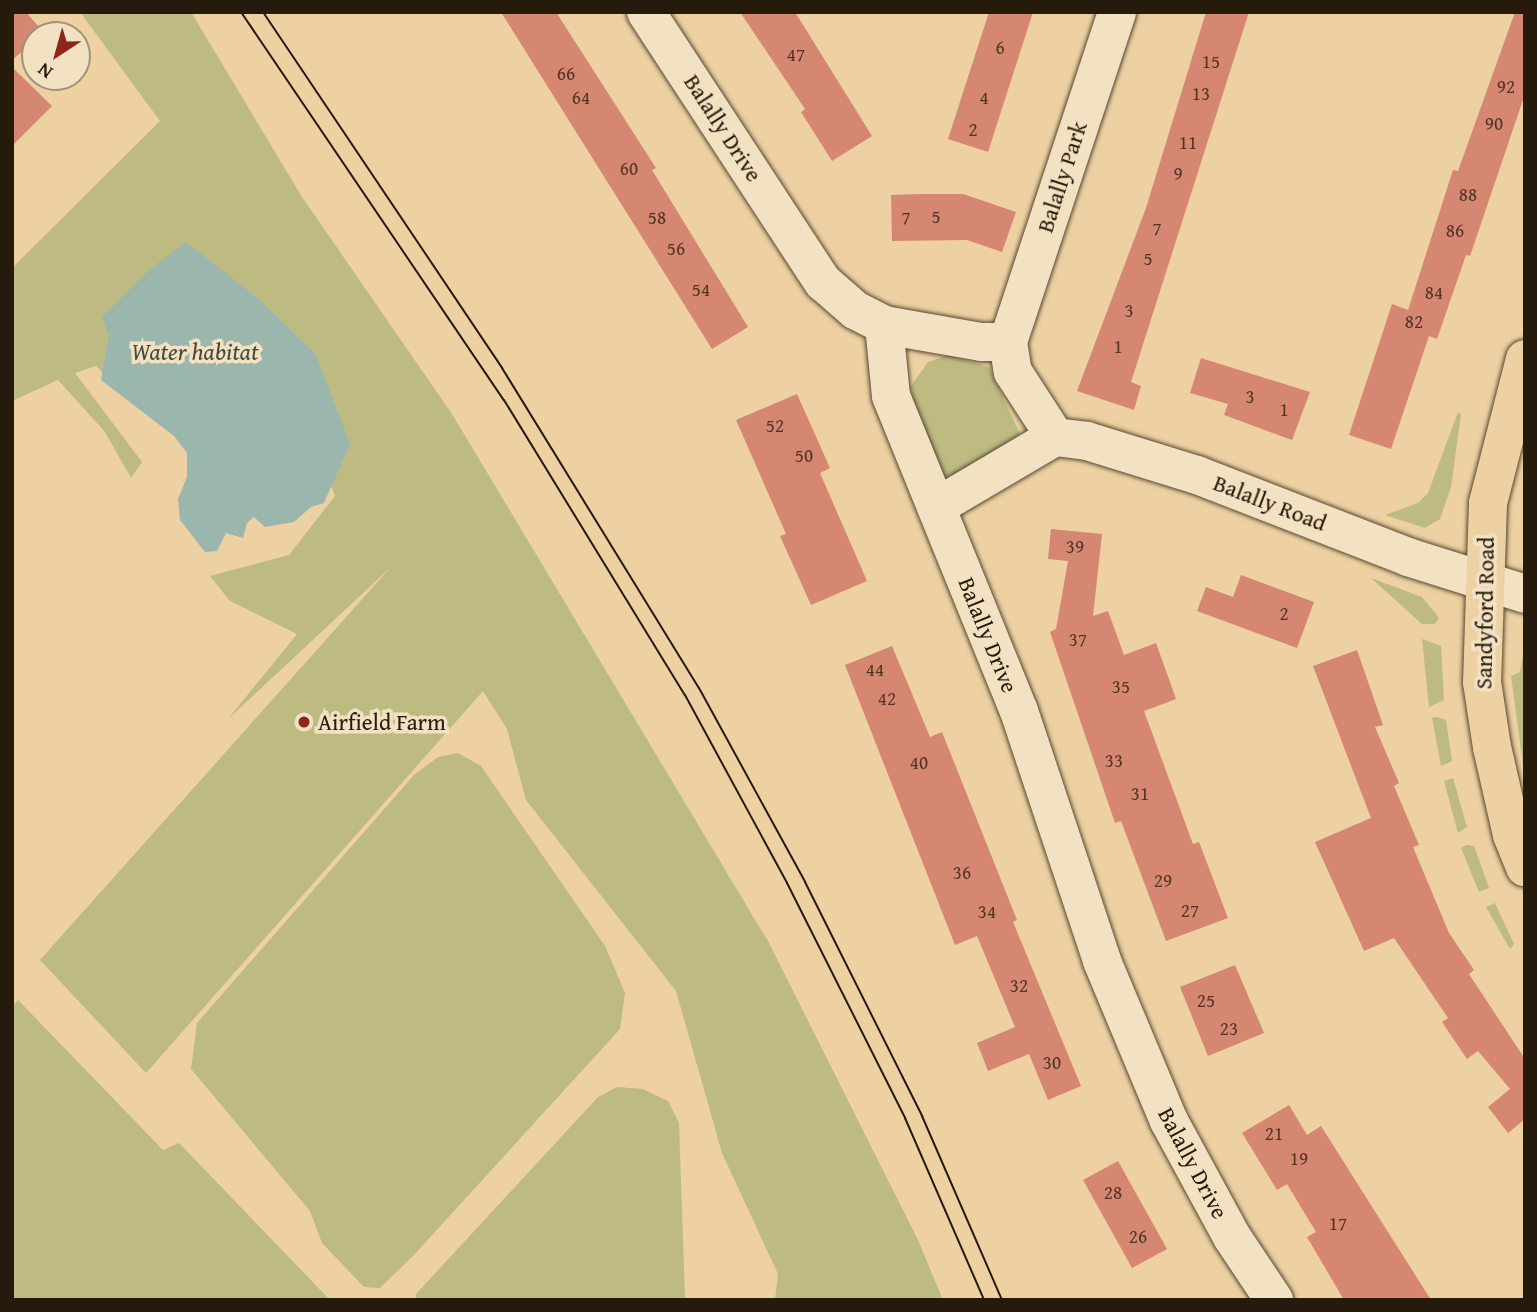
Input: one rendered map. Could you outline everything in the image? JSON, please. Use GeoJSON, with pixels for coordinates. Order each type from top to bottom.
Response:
{"type":"FeatureCollection","features":[{"type":"Feature","properties":{"kind":"main road","name":"Sandyford Road"},"geometry":{"type":"LineString","coordinates":[[1525,359],[1488,503],[1482,580],[1484,695],[1512,835],[1525,868]]}},
{"type":"Feature","properties":{"kind":"street","name":"Balally Drive"},"geometry":{"type":"LineString","coordinates":[[646,12],[823,282],[855,310],[884,325],[891,396],[1020,711],[1102,961],[1168,1121],[1232,1237],[1274,1300]]}},
{"type":"Feature","properties":{"kind":"street","name":"Balally Park"},"geometry":{"type":"LineString","coordinates":[[1008,342],[1117,12]]}},
{"type":"Feature","properties":{"kind":"street"},"geometry":{"type":"LineString","coordinates":[[884,325],[981,342],[1008,342],[1013,372],[1055,437],[936,507]]}},
{"type":"Feature","properties":{"kind":"street","name":"Balally Road"},"geometry":{"type":"LineString","coordinates":[[1055,437],[1087,441],[1197,475],[1525,594]]}},
{"type":"Feature","properties":{"kind":"shaded area"},"geometry":{"type":"Polygon","coordinates":[[[80,12],[191,12],[302,197],[452,414],[769,943],[918,1240],[943,1300],[775,1300],[778,1274],[722,1153],[676,991],[526,800],[507,729],[483,691],[146,1073],[40,960],[390,568],[228,719],[297,634],[230,601],[210,576],[289,555],[335,496],[296,399],[119,389],[96,366],[75,373],[142,462],[131,478],[105,432],[58,380],[12,401],[12,268],[160,121],[91,27],[91,21],[87,21],[80,12]]]}},
{"type":"Feature","properties":{"kind":"shaded area"},"geometry":{"type":"Polygon","coordinates":[[[948,355],[989,367],[1020,434],[960,474],[939,477],[914,416],[911,386],[928,362],[948,355]]]}},
{"type":"Feature","properties":{"kind":"shaded area"},"geometry":{"type":"Polygon","coordinates":[[[1458,412],[1461,414],[1451,487],[1440,519],[1425,528],[1385,515],[1418,503],[1428,493],[1458,412]]]}},
{"type":"Feature","properties":{"kind":"shaded area"},"geometry":{"type":"Polygon","coordinates":[[[1371,578],[1422,597],[1439,618],[1435,624],[1422,624],[1371,578]]]}},
{"type":"Feature","properties":{"kind":"shaded area"},"geometry":{"type":"Polygon","coordinates":[[[1422,639],[1441,646],[1444,700],[1429,707],[1422,639]]]}},
{"type":"Feature","properties":{"kind":"shaded area"},"geometry":{"type":"Polygon","coordinates":[[[1525,644],[1525,779],[1511,676],[1520,672],[1525,644]]]}},
{"type":"Feature","properties":{"kind":"shaded area"},"geometry":{"type":"Polygon","coordinates":[[[1432,718],[1446,720],[1452,761],[1441,766],[1432,718]]]}},
{"type":"Feature","properties":{"kind":"shaded area"},"geometry":{"type":"Polygon","coordinates":[[[458,753],[481,766],[605,946],[625,993],[620,1029],[413,1256],[380,1288],[364,1287],[322,1243],[310,1211],[191,1069],[197,1023],[414,775],[438,757],[458,753]]]}},
{"type":"Feature","properties":{"kind":"shaded area"},"geometry":{"type":"Polygon","coordinates":[[[1453,778],[1467,827],[1458,833],[1444,781],[1453,778]]]}},
{"type":"Feature","properties":{"kind":"shaded area"},"geometry":{"type":"Polygon","coordinates":[[[1474,846],[1489,888],[1479,892],[1461,848],[1474,846]]]}},
{"type":"Feature","properties":{"kind":"shaded area"},"geometry":{"type":"Polygon","coordinates":[[[1495,903],[1514,944],[1510,949],[1486,907],[1495,903]]]}},
{"type":"Feature","properties":{"kind":"shaded area"},"geometry":{"type":"Polygon","coordinates":[[[18,1000],[163,1150],[179,1143],[330,1300],[12,1300],[12,1007],[18,1000]]]}},
{"type":"Feature","properties":{"kind":"shaded area"},"geometry":{"type":"Polygon","coordinates":[[[617,1087],[643,1089],[668,1101],[679,1123],[685,1300],[416,1300],[416,1294],[598,1097],[617,1087]]]}},
{"type":"Feature","properties":{"kind":"water","name":"Water habitat"},"geometry":{"type":"Polygon","coordinates":[[[186,242],[260,300],[316,355],[350,444],[324,503],[311,507],[294,522],[265,527],[254,517],[247,523],[243,538],[226,533],[217,551],[205,552],[180,520],[178,499],[187,477],[187,453],[174,436],[101,380],[109,336],[102,317],[149,270],[186,242]]]}},
{"type":"Feature","properties":{"kind":"building"},"geometry":{"type":"Polygon","coordinates":[[[12,12],[26,12],[34,21],[21,21],[21,53],[12,60],[12,12]]]}},
{"type":"Feature","properties":{"kind":"building"},"geometry":{"type":"Polygon","coordinates":[[[501,12],[556,12],[656,168],[652,170],[748,327],[712,349],[501,12]]]}},
{"type":"Feature","properties":{"kind":"building"},"geometry":{"type":"Polygon","coordinates":[[[740,12],[795,12],[872,136],[832,161],[801,112],[805,109],[740,12]]]}},
{"type":"Feature","properties":{"kind":"building"},"geometry":{"type":"Polygon","coordinates":[[[989,12],[1033,12],[988,152],[948,139],[989,12]]]}},
{"type":"Feature","properties":{"kind":"building"},"geometry":{"type":"Polygon","coordinates":[[[1206,12],[1249,12],[1131,382],[1141,386],[1134,410],[1077,391],[1146,208],[1206,12]]]}},
{"type":"Feature","properties":{"kind":"building"},"geometry":{"type":"Polygon","coordinates":[[[1515,12],[1525,12],[1525,94],[1470,256],[1466,255],[1437,339],[1429,336],[1391,449],[1349,435],[1392,304],[1408,310],[1453,170],[1458,171],[1515,12]]]}},
{"type":"Feature","properties":{"kind":"building"},"geometry":{"type":"Polygon","coordinates":[[[12,67],[21,76],[21,91],[37,91],[52,106],[12,146],[12,67]]]}},
{"type":"Feature","properties":{"kind":"building"},"geometry":{"type":"Polygon","coordinates":[[[963,194],[1016,212],[1002,252],[967,240],[892,241],[891,195],[963,194]]]}},
{"type":"Feature","properties":{"kind":"building"},"geometry":{"type":"Polygon","coordinates":[[[1201,358],[1310,392],[1292,440],[1224,415],[1228,404],[1190,393],[1201,358]]]}},
{"type":"Feature","properties":{"kind":"building"},"geometry":{"type":"Polygon","coordinates":[[[797,394],[830,468],[820,473],[867,581],[811,605],[780,536],[786,534],[736,420],[797,394]]]}},
{"type":"Feature","properties":{"kind":"building"},"geometry":{"type":"Polygon","coordinates":[[[1051,529],[1102,534],[1093,616],[1108,611],[1124,655],[1156,643],[1176,699],[1144,711],[1193,844],[1199,842],[1228,918],[1166,941],[1121,821],[1115,823],[1050,632],[1056,629],[1068,561],[1048,559],[1051,529]]]}},
{"type":"Feature","properties":{"kind":"building"},"geometry":{"type":"Polygon","coordinates":[[[1241,575],[1314,602],[1297,648],[1197,611],[1206,587],[1233,597],[1241,575]]]}},
{"type":"Feature","properties":{"kind":"building"},"geometry":{"type":"Polygon","coordinates":[[[892,646],[930,737],[942,732],[1017,920],[1013,922],[1081,1086],[1048,1100],[1029,1054],[988,1071],[977,1043],[1015,1027],[977,936],[955,945],[845,665],[892,646]]]}},
{"type":"Feature","properties":{"kind":"building"},"geometry":{"type":"Polygon","coordinates":[[[1357,650],[1383,725],[1375,727],[1399,783],[1394,786],[1419,845],[1413,847],[1449,933],[1474,970],[1469,974],[1525,1059],[1525,1119],[1508,1133],[1488,1107],[1510,1089],[1478,1051],[1467,1059],[1442,1022],[1448,1018],[1394,938],[1364,951],[1315,842],[1371,818],[1313,666],[1357,650]]]}},
{"type":"Feature","properties":{"kind":"building"},"geometry":{"type":"Polygon","coordinates":[[[1235,965],[1264,1033],[1208,1056],[1180,987],[1235,965]]]}},
{"type":"Feature","properties":{"kind":"building"},"geometry":{"type":"Polygon","coordinates":[[[1289,1105],[1307,1135],[1321,1126],[1431,1300],[1344,1300],[1307,1237],[1316,1232],[1287,1184],[1277,1190],[1242,1133],[1289,1105]]]}},
{"type":"Feature","properties":{"kind":"building"},"geometry":{"type":"Polygon","coordinates":[[[1118,1161],[1167,1249],[1132,1268],[1083,1180],[1118,1161]]]}},
{"type":"Feature","properties":{"kind":"tram line"},"geometry":{"type":"LineString","coordinates":[[241,12],[504,400],[685,695],[787,883],[905,1118],[984,1300]]}},
{"type":"Feature","properties":{"kind":"tram line"},"geometry":{"type":"LineString","coordinates":[[263,12],[502,368],[699,688],[805,882],[922,1116],[1002,1300]]}},
{"type":"Feature","properties":{"kind":"place","name":"Airfield Farm"},"geometry":{"type":"Point","coordinates":[304,722]}}]}
